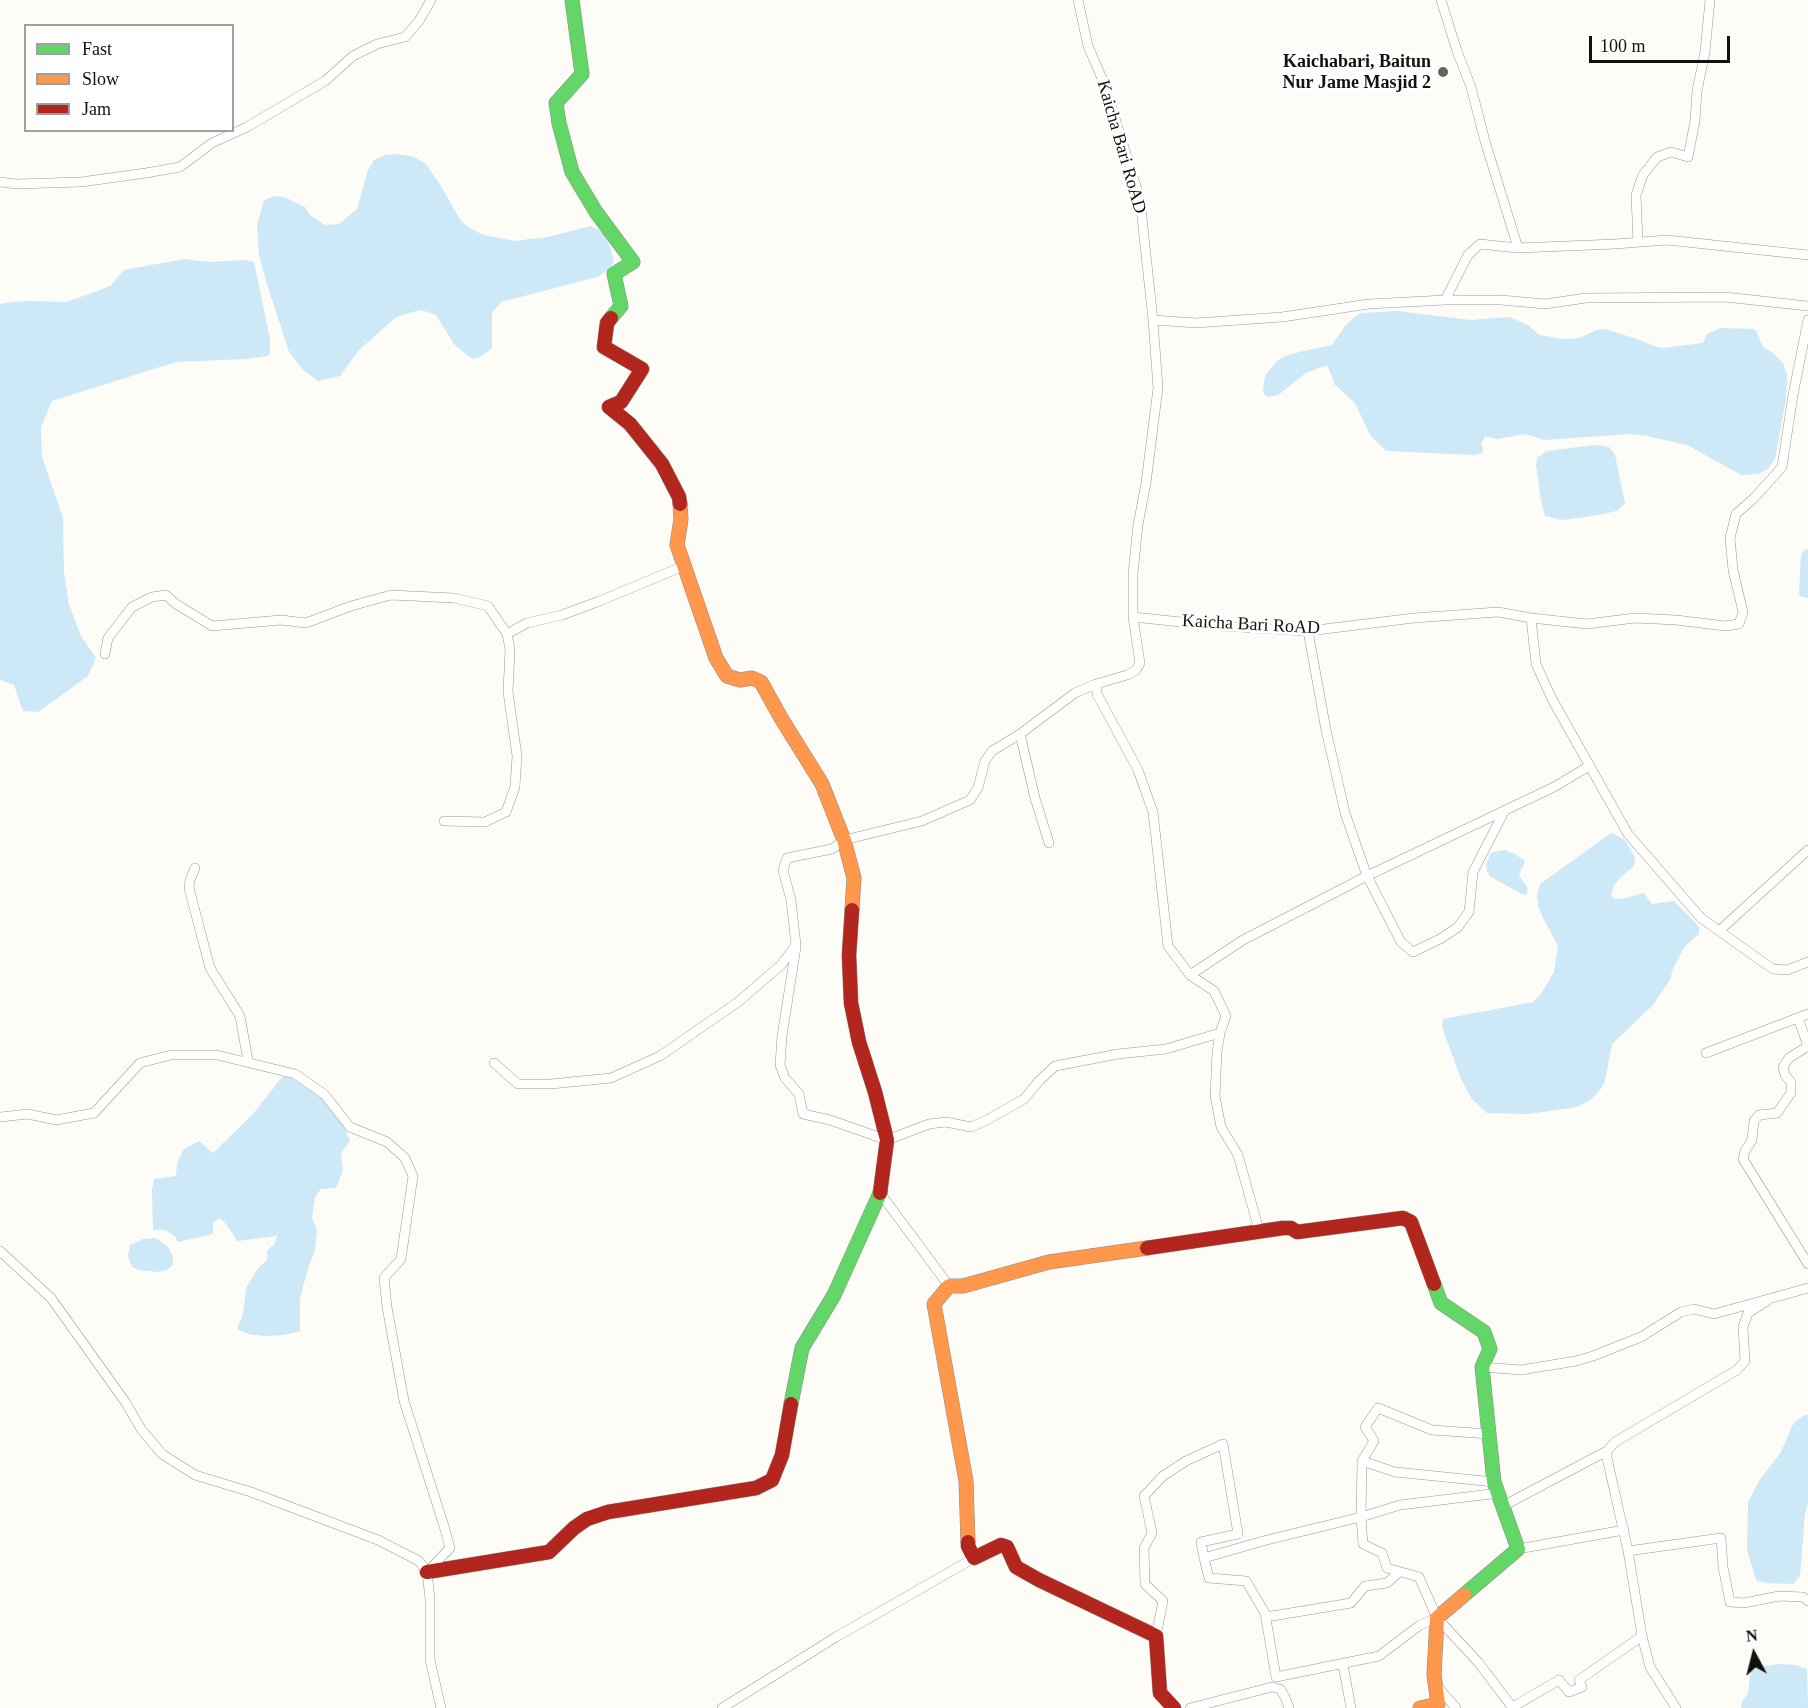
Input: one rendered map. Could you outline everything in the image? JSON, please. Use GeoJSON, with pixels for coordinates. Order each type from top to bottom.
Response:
{"type":"FeatureCollection","features":[{"type":"Feature","properties":{"kind":"street"},"geometry":{"type":"LineString","coordinates":[[0,182],[16,184],[81,182],[180,166],[212,143],[248,127],[325,81],[353,56],[377,44],[405,38],[419,21],[431,0]]}},
{"type":"Feature","properties":{"kind":"street"},"geometry":{"type":"LineString","coordinates":[[428,1572],[549,1552],[587,1519],[608,1512],[756,1488],[772,1480],[782,1455],[802,1348],[834,1294],[880,1192],[886,1140],[875,1092],[859,1042],[851,1003],[849,955],[854,878],[844,840],[822,784],[761,682],[752,678],[740,680],[727,676],[716,658],[677,545],[681,519],[679,497],[662,464],[630,424],[609,407],[621,402],[642,369],[604,347],[607,323],[621,306],[614,274],[633,262],[596,212],[573,172],[559,123],[556,103],[582,74],[572,0]]}},
{"type":"Feature","properties":{"kind":"street","name":"Kaicha Bari RoAD"},"geometry":{"type":"LineString","coordinates":[[1078,0],[1088,46],[1104,83],[1140,199],[1153,320],[1158,388],[1146,483],[1138,525],[1133,573],[1133,617],[1220,626],[1308,631],[1414,618],[1498,612],[1587,624],[1635,618],[1725,626],[1739,624],[1743,612],[1733,570],[1730,538],[1736,514],[1782,467],[1808,320]]}},
{"type":"Feature","properties":{"kind":"street"},"geometry":{"type":"LineString","coordinates":[[1441,0],[1471,87],[1518,248]]}},
{"type":"Feature","properties":{"kind":"street"},"geometry":{"type":"LineString","coordinates":[[1638,242],[1636,195],[1643,175],[1657,157],[1671,152],[1688,157],[1705,52],[1710,0]]}},
{"type":"Feature","properties":{"kind":"street"},"geometry":{"type":"LineString","coordinates":[[1445,300],[1468,255],[1480,244],[1518,248],[1667,240],[1808,255]]}},
{"type":"Feature","properties":{"kind":"street"},"geometry":{"type":"LineString","coordinates":[[1153,320],[1196,323],[1272,318],[1369,304],[1445,300],[1501,300],[1545,304],[1586,298],[1725,297],[1808,306]]}},
{"type":"Feature","properties":{"kind":"street"},"geometry":{"type":"LineString","coordinates":[[507,634],[527,623],[562,615],[684,566]]}},
{"type":"Feature","properties":{"kind":"street"},"geometry":{"type":"LineString","coordinates":[[105,654],[108,638],[132,607],[152,597],[166,595],[176,604],[212,626],[281,620],[306,623],[351,606],[391,595],[454,597],[488,606],[507,634],[510,648],[508,692],[517,756],[515,787],[506,812],[485,822],[444,821]]}},
{"type":"Feature","properties":{"kind":"street"},"geometry":{"type":"LineString","coordinates":[[1133,617],[1140,663],[1136,670],[1075,693],[1020,734],[992,751],[986,761],[978,788],[970,800],[922,821],[844,840],[832,849],[786,858],[783,870],[791,900],[796,945],[782,1036],[780,1065],[785,1078],[799,1094],[802,1114],[830,1120],[886,1140],[930,1124],[946,1122],[971,1127],[985,1121],[1024,1099],[1039,1080],[1055,1066],[1118,1054],[1166,1049],[1220,1033]]}},
{"type":"Feature","properties":{"kind":"street"},"geometry":{"type":"LineString","coordinates":[[1532,618],[1536,664],[1552,699],[1628,834],[1701,918],[1719,931],[1773,969],[1787,970],[1808,962]]}},
{"type":"Feature","properties":{"kind":"street"},"geometry":{"type":"LineString","coordinates":[[1308,631],[1326,730],[1345,813],[1366,876],[1401,942],[1413,952],[1458,927],[1469,912],[1473,872],[1504,812]]}},
{"type":"Feature","properties":{"kind":"street"},"geometry":{"type":"LineString","coordinates":[[1096,684],[1097,694],[1138,770],[1153,812],[1168,946],[1190,975],[1214,991],[1226,1016],[1217,1052],[1215,1096],[1221,1127],[1238,1155],[1257,1223],[1256,1232]]}},
{"type":"Feature","properties":{"kind":"street"},"geometry":{"type":"LineString","coordinates":[[1020,734],[1048,843]]}},
{"type":"Feature","properties":{"kind":"street"},"geometry":{"type":"LineString","coordinates":[[1190,975],[1243,940],[1366,876],[1556,786],[1589,765]]}},
{"type":"Feature","properties":{"kind":"street"},"geometry":{"type":"LineString","coordinates":[[1719,931],[1808,850]]}},
{"type":"Feature","properties":{"kind":"street"},"geometry":{"type":"LineString","coordinates":[[195,868],[189,880],[189,888],[210,968],[240,1016],[248,1061]]}},
{"type":"Feature","properties":{"kind":"street"},"geometry":{"type":"LineString","coordinates":[[494,1063],[518,1084],[551,1084],[611,1078],[660,1056],[738,1002],[781,965],[796,945]]}},
{"type":"Feature","properties":{"kind":"street"},"geometry":{"type":"LineString","coordinates":[[1706,1053],[1808,1014]]}},
{"type":"Feature","properties":{"kind":"street"},"geometry":{"type":"LineString","coordinates":[[1798,1018],[1808,1046],[1789,1058],[1783,1067],[1785,1075],[1791,1082],[1791,1094],[1777,1113],[1759,1115],[1754,1121],[1752,1140],[1745,1150],[1743,1159],[1808,1264]]}},
{"type":"Feature","properties":{"kind":"street"},"geometry":{"type":"LineString","coordinates":[[0,1117],[28,1114],[56,1120],[94,1113],[140,1063],[171,1055],[217,1054],[295,1074],[324,1094],[350,1127],[387,1143],[405,1158],[413,1176],[401,1259],[384,1278],[404,1401],[450,1548],[428,1572]]}},
{"type":"Feature","properties":{"kind":"street"},"geometry":{"type":"LineString","coordinates":[[880,1192],[949,1286]]}},
{"type":"Feature","properties":{"kind":"street"},"geometry":{"type":"LineString","coordinates":[[949,1286],[963,1286],[1049,1262],[1283,1228],[1291,1228],[1297,1232],[1403,1218],[1411,1222],[1441,1302],[1484,1332],[1490,1349],[1482,1367],[1489,1434],[1499,1494],[1518,1549]]}},
{"type":"Feature","properties":{"kind":"street"},"geometry":{"type":"LineString","coordinates":[[0,1251],[51,1298],[126,1403],[141,1429],[162,1454],[195,1474],[251,1492],[378,1540],[418,1561],[428,1572],[430,1660],[441,1708]]}},
{"type":"Feature","properties":{"kind":"street"},"geometry":{"type":"LineString","coordinates":[[949,1286],[934,1304],[966,1481],[968,1546],[974,1558]]}},
{"type":"Feature","properties":{"kind":"street"},"geometry":{"type":"LineString","coordinates":[[1482,1367],[1521,1370],[1576,1361],[1641,1337],[1681,1312],[1694,1308],[1714,1314],[1808,1288]]}},
{"type":"Feature","properties":{"kind":"street"},"geometry":{"type":"LineString","coordinates":[[1203,1558],[1361,1518],[1400,1505],[1499,1494],[1607,1452],[1615,1442],[1737,1370],[1746,1361],[1743,1328],[1748,1313],[1767,1301]]}},
{"type":"Feature","properties":{"kind":"street"},"geometry":{"type":"LineString","coordinates":[[1489,1434],[1432,1430],[1378,1408],[1365,1427],[1374,1441],[1362,1461],[1363,1544],[1382,1553],[1387,1568],[1419,1577],[1437,1618],[1478,1662],[1511,1707],[1559,1680],[1569,1692],[1582,1687],[1579,1680],[1642,1636]]}},
{"type":"Feature","properties":{"kind":"street"},"geometry":{"type":"LineString","coordinates":[[1174,1708],[1160,1693],[1156,1636],[1163,1601],[1145,1584],[1144,1548],[1152,1533],[1144,1496],[1163,1476],[1186,1461],[1223,1444],[1238,1534],[1201,1542],[1203,1558],[1209,1578],[1246,1581],[1266,1617],[1276,1677],[1272,1687]]}},
{"type":"Feature","properties":{"kind":"street"},"geometry":{"type":"LineString","coordinates":[[1607,1452],[1629,1551],[1642,1636],[1650,1667],[1676,1708]]}},
{"type":"Feature","properties":{"kind":"street"},"geometry":{"type":"LineString","coordinates":[[1362,1461],[1395,1472],[1499,1494]]}},
{"type":"Feature","properties":{"kind":"street"},"geometry":{"type":"LineString","coordinates":[[1276,1677],[1379,1656],[1420,1625],[1437,1618],[1518,1549],[1624,1530]]}},
{"type":"Feature","properties":{"kind":"street"},"geometry":{"type":"LineString","coordinates":[[1629,1551],[1721,1538],[1723,1567],[1730,1602],[1744,1603],[1779,1596],[1803,1597],[1808,1601]]}},
{"type":"Feature","properties":{"kind":"street"},"geometry":{"type":"LineString","coordinates":[[722,1708],[837,1637],[974,1558],[1001,1545],[1007,1547],[1016,1567],[1156,1636]]}},
{"type":"Feature","properties":{"kind":"street"},"geometry":{"type":"LineString","coordinates":[[1266,1617],[1351,1603],[1365,1586],[1387,1583],[1399,1572]]}},
{"type":"Feature","properties":{"kind":"street"},"geometry":{"type":"LineString","coordinates":[[1420,1708],[1438,1704],[1434,1675],[1437,1618]]}},
{"type":"Feature","properties":{"kind":"street"},"geometry":{"type":"LineString","coordinates":[[1343,1665],[1351,1708]]}},
{"type":"Feature","properties":{"kind":"street"},"geometry":{"type":"LineString","coordinates":[[1437,1686],[1456,1708]]}},
{"type":"Feature","properties":{"kind":"street"},"geometry":{"type":"LineString","coordinates":[[1190,1708],[1272,1687],[1280,1689],[1289,1708]]}},
{"type":"Feature","properties":{"kind":"water"},"geometry":{"type":"Polygon","coordinates":[[[395,154],[412,156],[425,163],[461,221],[471,229],[484,235],[514,241],[548,237],[591,226],[605,236],[611,249],[614,261],[610,269],[597,277],[501,302],[492,313],[492,348],[480,357],[472,359],[454,344],[436,315],[421,310],[395,318],[358,351],[340,376],[318,381],[303,370],[289,352],[266,281],[259,255],[257,225],[264,200],[274,196],[284,197],[305,207],[310,215],[325,225],[339,224],[357,209],[368,170],[374,160],[395,154]]]}},
{"type":"Feature","properties":{"kind":"water"},"geometry":{"type":"Polygon","coordinates":[[[184,259],[208,262],[245,260],[254,262],[270,339],[270,352],[268,356],[246,359],[176,362],[52,401],[41,427],[42,457],[63,518],[64,572],[69,605],[81,636],[96,658],[88,676],[38,712],[23,711],[14,685],[0,680],[0,305],[26,301],[66,302],[111,285],[124,270],[184,259]]]}},
{"type":"Feature","properties":{"kind":"water"},"geometry":{"type":"Polygon","coordinates":[[[1397,311],[1471,320],[1509,317],[1528,325],[1539,335],[1564,339],[1580,338],[1596,330],[1605,329],[1663,348],[1703,343],[1707,334],[1720,328],[1754,329],[1763,347],[1783,363],[1787,375],[1786,399],[1775,459],[1768,469],[1758,474],[1741,475],[1687,445],[1630,434],[1544,440],[1525,434],[1497,439],[1485,436],[1481,445],[1482,453],[1474,455],[1386,451],[1370,435],[1355,403],[1335,385],[1327,365],[1306,373],[1278,395],[1268,397],[1264,394],[1265,376],[1283,357],[1332,345],[1345,326],[1357,315],[1397,311]]]}},
{"type":"Feature","properties":{"kind":"water"},"geometry":{"type":"Polygon","coordinates":[[[1595,445],[1609,447],[1615,455],[1625,503],[1617,511],[1592,516],[1563,520],[1545,516],[1536,465],[1537,458],[1547,451],[1595,445]]]}},
{"type":"Feature","properties":{"kind":"water"},"geometry":{"type":"Polygon","coordinates":[[[1808,549],[1808,598],[1799,594],[1801,555],[1804,550],[1808,549]]]}},
{"type":"Feature","properties":{"kind":"water"},"geometry":{"type":"Polygon","coordinates":[[[1611,833],[1625,840],[1635,858],[1634,866],[1613,887],[1611,896],[1615,899],[1644,893],[1652,904],[1674,901],[1699,927],[1699,934],[1686,945],[1672,971],[1671,978],[1653,1005],[1612,1044],[1605,1081],[1590,1100],[1577,1107],[1529,1114],[1487,1113],[1472,1099],[1461,1079],[1442,1027],[1443,1019],[1533,1002],[1541,994],[1554,972],[1558,946],[1538,905],[1537,896],[1540,884],[1611,833]]]}},
{"type":"Feature","properties":{"kind":"water"},"geometry":{"type":"Polygon","coordinates":[[[1505,850],[1525,861],[1519,875],[1528,889],[1526,895],[1498,881],[1487,872],[1486,865],[1490,854],[1505,850]]]}},
{"type":"Feature","properties":{"kind":"water"},"geometry":{"type":"Polygon","coordinates":[[[288,1076],[321,1098],[344,1126],[350,1141],[341,1153],[343,1170],[336,1188],[321,1189],[315,1197],[312,1218],[317,1230],[315,1250],[300,1298],[300,1331],[264,1336],[248,1334],[237,1329],[243,1314],[246,1288],[257,1269],[267,1260],[267,1251],[275,1243],[277,1236],[237,1241],[220,1218],[213,1223],[213,1234],[178,1242],[175,1236],[165,1230],[153,1230],[152,1190],[154,1179],[176,1176],[177,1164],[183,1150],[199,1141],[213,1153],[253,1114],[282,1077],[288,1076]]]}},
{"type":"Feature","properties":{"kind":"water"},"geometry":{"type":"Polygon","coordinates":[[[155,1238],[170,1250],[173,1265],[167,1270],[158,1272],[132,1267],[128,1256],[130,1245],[143,1239],[155,1238]]]}},
{"type":"Feature","properties":{"kind":"water"},"geometry":{"type":"Polygon","coordinates":[[[1808,1415],[1808,1503],[1800,1576],[1793,1584],[1766,1583],[1756,1580],[1747,1550],[1748,1502],[1759,1481],[1781,1452],[1794,1422],[1808,1415]]]}},
{"type":"Feature","properties":{"kind":"water"},"geometry":{"type":"Polygon","coordinates":[[[1779,1664],[1796,1665],[1807,1669],[1808,1708],[1741,1708],[1748,1693],[1750,1675],[1753,1670],[1757,1667],[1779,1664]]]}},
{"type":"Feature","properties":{"kind":"traffic: fast"},"geometry":{"type":"LineString","coordinates":[[572,0],[582,74],[556,103],[559,123],[572,172],[596,212],[633,262],[614,274],[621,306],[611,318]]}},
{"type":"Feature","properties":{"kind":"traffic: fast"},"geometry":{"type":"LineString","coordinates":[[791,1404],[802,1348],[834,1295],[880,1193]]}},
{"type":"Feature","properties":{"kind":"traffic: fast"},"geometry":{"type":"LineString","coordinates":[[1434,1284],[1441,1303],[1484,1332],[1490,1349],[1482,1367],[1494,1482],[1518,1549],[1464,1595]]}},
{"type":"Feature","properties":{"kind":"traffic: slow"},"geometry":{"type":"LineString","coordinates":[[680,504],[681,519],[677,545],[716,658],[727,676],[740,680],[752,678],[761,682],[822,784],[844,840],[854,878],[852,910]]}},
{"type":"Feature","properties":{"kind":"traffic: slow"},"geometry":{"type":"LineString","coordinates":[[968,1542],[966,1481],[934,1304],[949,1286],[963,1286],[1049,1262],[1147,1248]]}},
{"type":"Feature","properties":{"kind":"traffic: slow"},"geometry":{"type":"LineString","coordinates":[[1420,1708],[1438,1704],[1434,1675],[1437,1618],[1464,1595]]}},
{"type":"Feature","properties":{"kind":"traffic: jam"},"geometry":{"type":"LineString","coordinates":[[611,318],[607,323],[604,347],[642,369],[621,402],[609,407],[630,424],[662,464],[679,497],[680,504]]}},
{"type":"Feature","properties":{"kind":"traffic: jam"},"geometry":{"type":"LineString","coordinates":[[852,910],[849,955],[851,1003],[859,1042],[887,1140],[880,1193]]}},
{"type":"Feature","properties":{"kind":"traffic: jam"},"geometry":{"type":"LineString","coordinates":[[1147,1248],[1283,1228],[1291,1228],[1297,1232],[1403,1218],[1411,1222],[1434,1284]]}},
{"type":"Feature","properties":{"kind":"traffic: jam"},"geometry":{"type":"LineString","coordinates":[[427,1572],[549,1552],[587,1519],[608,1512],[756,1488],[772,1480],[782,1455],[791,1404]]}},
{"type":"Feature","properties":{"kind":"traffic: jam"},"geometry":{"type":"LineString","coordinates":[[968,1542],[974,1558],[1001,1545],[1007,1547],[1016,1567],[1156,1636],[1160,1693],[1174,1708]]}},
{"type":"Feature","properties":{"kind":"place","name":"Kaichabari, Baitun Nur Jame Masjid 2"},"geometry":{"type":"Point","coordinates":[1443,72]}}]}
